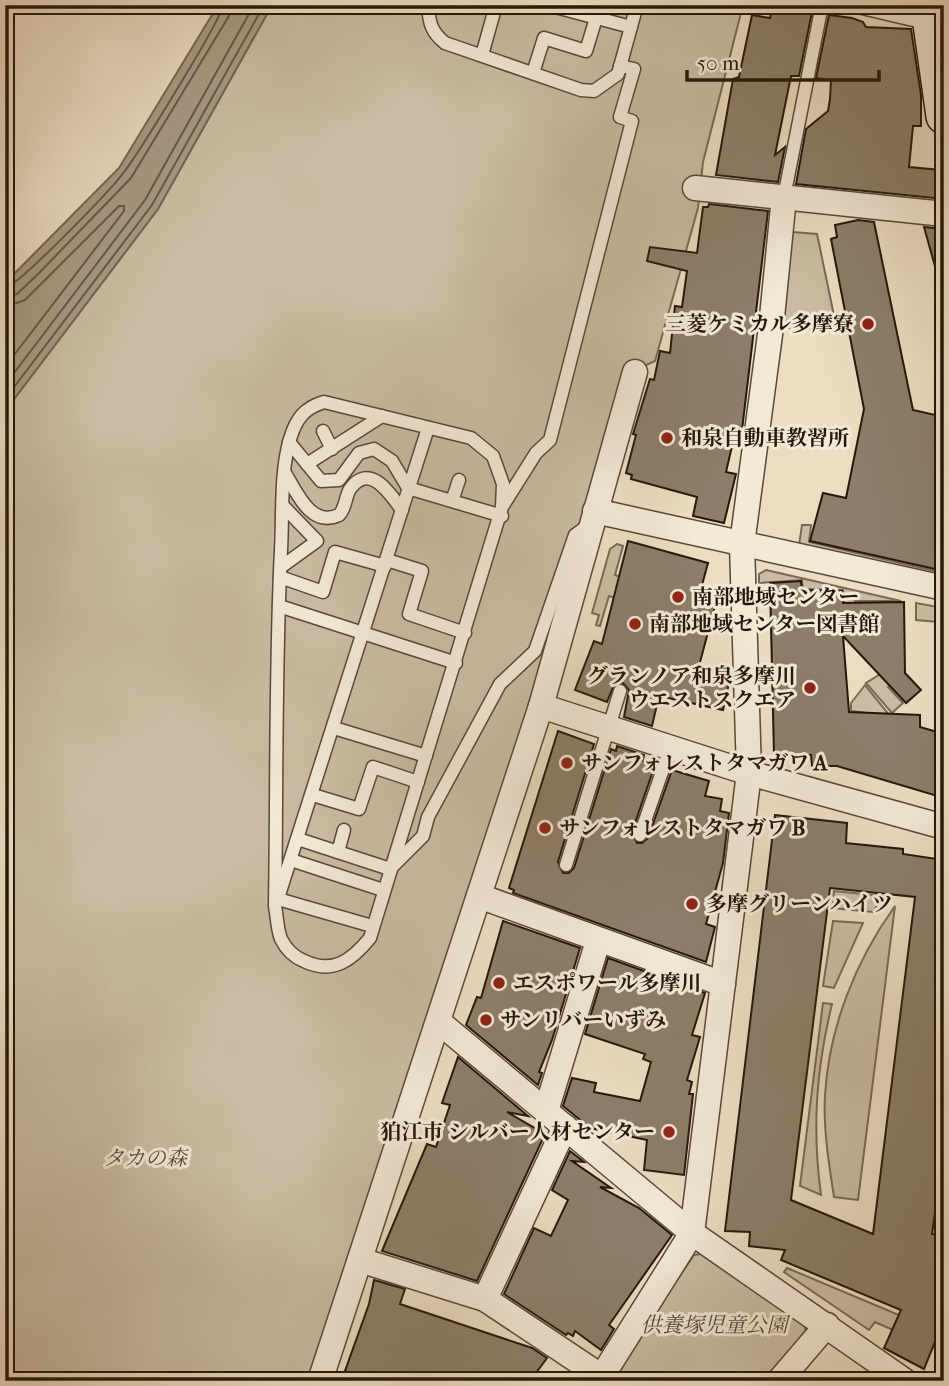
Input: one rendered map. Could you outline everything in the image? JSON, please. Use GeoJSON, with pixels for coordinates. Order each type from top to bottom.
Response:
{"type":"FeatureCollection","features":[{"type":"Feature","properties":{"kind":"street"},"geometry":{"type":"LineString","coordinates":[[932,14],[944,117]]}},
{"type":"Feature","properties":{"kind":"street"},"geometry":{"type":"LineString","coordinates":[[695,188],[944,214]]}},
{"type":"Feature","properties":{"kind":"street"},"geometry":{"type":"LineString","coordinates":[[360,1260],[485,1299],[603,1379],[692,1233],[749,773],[742,544],[771,327],[784,197]]}},
{"type":"Feature","properties":{"kind":"street"},"geometry":{"type":"LineString","coordinates":[[320,1381],[541,706],[635,372]]}},
{"type":"Feature","properties":{"kind":"street"},"geometry":{"type":"LineString","coordinates":[[594,517],[742,544],[944,588]]}},
{"type":"Feature","properties":{"kind":"street"},"geometry":{"type":"LineString","coordinates":[[541,706],[749,773],[944,827]]}},
{"type":"Feature","properties":{"kind":"street"},"geometry":{"type":"LineString","coordinates":[[479,896],[723,984]]}},
{"type":"Feature","properties":{"kind":"street"},"geometry":{"type":"LineString","coordinates":[[546,1111],[598,940]]}},
{"type":"Feature","properties":{"kind":"street"},"geometry":{"type":"LineString","coordinates":[[439,1022],[692,1233],[905,1381]]}},
{"type":"Feature","properties":{"kind":"street"},"geometry":{"type":"LineString","coordinates":[[485,1299],[565,1128]]}},
{"type":"Feature","properties":{"kind":"street"},"geometry":{"type":"LineString","coordinates":[[779,1381],[827,1325]]}},
{"type":"Feature","properties":{"kind":"lane"},"geometry":{"type":"LineString","coordinates":[[428,5],[428,21],[434,35],[445,43],[594,91],[618,74],[636,5]]}},
{"type":"Feature","properties":{"kind":"lane"},"geometry":{"type":"LineString","coordinates":[[482,55],[496,5]]}},
{"type":"Feature","properties":{"kind":"lane"},"geometry":{"type":"LineString","coordinates":[[548,5],[598,12],[631,27]]}},
{"type":"Feature","properties":{"kind":"lane"},"geometry":{"type":"LineString","coordinates":[[784,197],[822,5]]}},
{"type":"Feature","properties":{"kind":"lane"},"geometry":{"type":"LineString","coordinates":[[849,5],[932,14]]}},
{"type":"Feature","properties":{"kind":"lane"},"geometry":{"type":"LineString","coordinates":[[533,73],[544,38],[586,51],[598,12]]}},
{"type":"Feature","properties":{"kind":"lane"},"geometry":{"type":"LineString","coordinates":[[502,511],[503,484],[493,456],[471,438],[324,402],[311,406],[300,415],[289,442],[285,473],[279,606],[276,902],[281,938],[293,956],[325,968],[339,965],[355,956],[370,939],[502,511],[536,453],[550,440],[632,121],[620,117],[634,69],[620,66]]}},
{"type":"Feature","properties":{"kind":"lane"},"geometry":{"type":"LineString","coordinates":[[307,464],[382,416]]}},
{"type":"Feature","properties":{"kind":"lane"},"geometry":{"type":"LineString","coordinates":[[276,902],[313,795],[428,428]]}},
{"type":"Feature","properties":{"kind":"lane"},"geometry":{"type":"LineString","coordinates":[[323,431],[332,449]]}},
{"type":"Feature","properties":{"kind":"lane"},"geometry":{"type":"LineString","coordinates":[[289,442],[321,481],[336,481],[346,474],[359,453],[374,449],[392,461],[408,488],[452,501],[502,511]]}},
{"type":"Feature","properties":{"kind":"lane"},"geometry":{"type":"LineString","coordinates":[[285,473],[309,510],[321,518],[339,515],[350,490],[365,480],[384,484],[402,510]]}},
{"type":"Feature","properties":{"kind":"lane"},"geometry":{"type":"LineString","coordinates":[[452,501],[459,480]]}},
{"type":"Feature","properties":{"kind":"lane"},"geometry":{"type":"LineString","coordinates":[[280,572],[317,541],[284,507]]}},
{"type":"Feature","properties":{"kind":"lane"},"geometry":{"type":"LineString","coordinates":[[390,869],[423,836],[428,817],[499,684],[535,651],[575,534],[594,517]]}},
{"type":"Feature","properties":{"kind":"lane"},"geometry":{"type":"LineString","coordinates":[[280,572],[323,592],[335,552],[422,571],[410,614],[465,633]]}},
{"type":"Feature","properties":{"kind":"lane"},"geometry":{"type":"LineString","coordinates":[[279,606],[456,663]]}},
{"type":"Feature","properties":{"kind":"lane"},"geometry":{"type":"LineString","coordinates":[[566,864],[620,691]]}},
{"type":"Feature","properties":{"kind":"lane"},"geometry":{"type":"LineString","coordinates":[[334,728],[426,756]]}},
{"type":"Feature","properties":{"kind":"lane"},"geometry":{"type":"LineString","coordinates":[[640,835],[670,749]]}},
{"type":"Feature","properties":{"kind":"lane"},"geometry":{"type":"LineString","coordinates":[[313,795],[359,809],[373,767],[418,782]]}},
{"type":"Feature","properties":{"kind":"lane"},"geometry":{"type":"LineString","coordinates":[[338,852],[344,830]]}},
{"type":"Feature","properties":{"kind":"lane"},"geometry":{"type":"LineString","coordinates":[[298,839],[390,869]]}},
{"type":"Feature","properties":{"kind":"lane"},"geometry":{"type":"LineString","coordinates":[[291,860],[383,890]]}},
{"type":"Feature","properties":{"kind":"lane"},"geometry":{"type":"LineString","coordinates":[[276,902],[372,926]]}},
{"type":"Feature","properties":{"kind":"green space","name":"タカの森"},"geometry":{"type":"Polygon","coordinates":[[[272,5],[743,5],[703,162],[698,208],[655,361],[629,373],[552,647],[309,1381],[5,1381],[5,411],[158,209],[272,5]]]}},
{"type":"Feature","properties":{"kind":"green space"},"geometry":{"type":"Polygon","coordinates":[[[780,231],[817,234],[837,330],[771,327],[780,231]]]}},
{"type":"Feature","properties":{"kind":"green space"},"geometry":{"type":"Polygon","coordinates":[[[802,525],[811,525],[809,542],[944,573],[944,576],[799,545],[802,525]]]}},
{"type":"Feature","properties":{"kind":"green space"},"geometry":{"type":"Polygon","coordinates":[[[617,544],[623,546],[615,575],[637,582],[631,603],[609,596],[600,626],[596,625],[599,615],[592,613],[610,549],[617,544]]]}},
{"type":"Feature","properties":{"kind":"green space"},"geometry":{"type":"Polygon","coordinates":[[[766,570],[901,601],[855,601],[855,634],[846,634],[843,590],[803,589],[802,580],[759,583],[759,574],[766,570]]]}},
{"type":"Feature","properties":{"kind":"green space"},"geometry":{"type":"Polygon","coordinates":[[[916,603],[944,608],[944,647],[937,646],[939,622],[916,620],[916,603]]]}},
{"type":"Feature","properties":{"kind":"green space"},"geometry":{"type":"Polygon","coordinates":[[[904,672],[888,687],[903,703],[892,713],[866,683],[882,673],[904,672]]]}},
{"type":"Feature","properties":{"kind":"green space"},"geometry":{"type":"Polygon","coordinates":[[[865,685],[890,716],[851,711],[851,703],[865,685]]]}},
{"type":"Feature","properties":{"kind":"green space"},"geometry":{"type":"Polygon","coordinates":[[[834,891],[884,896],[873,912],[832,908],[834,891]]]}},
{"type":"Feature","properties":{"kind":"green space"},"geometry":{"type":"Polygon","coordinates":[[[895,906],[858,1200],[834,1197],[825,1108],[832,1044],[857,972],[895,906]]]}},
{"type":"Feature","properties":{"kind":"green space"},"geometry":{"type":"Polygon","coordinates":[[[833,921],[863,923],[834,988],[823,986],[833,921]]]}},
{"type":"Feature","properties":{"kind":"green space"},"geometry":{"type":"Polygon","coordinates":[[[823,1003],[832,1004],[822,1052],[817,1099],[821,1195],[800,1186],[823,1003]]]}},
{"type":"Feature","properties":{"kind":"green space","name":"供養塚児童公園"},"geometry":{"type":"Polygon","coordinates":[[[707,1253],[804,1320],[806,1333],[768,1381],[622,1381],[618,1378],[617,1368],[694,1255],[707,1253]]]}},
{"type":"Feature","properties":{"kind":"green space"},"geometry":{"type":"Polygon","coordinates":[[[787,1268],[944,1334],[944,1373],[935,1371],[936,1349],[875,1322],[869,1330],[784,1272],[787,1268]]]}},
{"type":"Feature","properties":{"kind":"water"},"geometry":{"type":"Polygon","coordinates":[[[218,5],[272,5],[158,209],[5,411],[5,283],[119,168],[218,5]]]}},
{"type":"Feature","properties":{"kind":"building"},"geometry":{"type":"Polygon","coordinates":[[[773,5],[811,5],[812,12],[799,76],[791,76],[775,155],[785,147],[778,182],[716,175],[733,79],[739,77],[752,15],[770,18],[773,5]]]}},
{"type":"Feature","properties":{"kind":"building"},"geometry":{"type":"Polygon","coordinates":[[[829,15],[852,18],[863,22],[866,27],[911,29],[921,95],[921,126],[913,126],[909,167],[941,170],[944,199],[796,184],[806,129],[828,111],[831,80],[816,78],[829,15]]]}},
{"type":"Feature","properties":{"kind":"building"},"geometry":{"type":"Polygon","coordinates":[[[709,204],[768,211],[742,430],[736,429],[726,472],[736,474],[724,523],[693,516],[697,497],[631,479],[632,475],[626,473],[636,435],[633,434],[650,379],[654,380],[660,351],[670,353],[675,306],[682,307],[687,271],[647,261],[650,247],[697,253],[703,207],[708,207],[709,204]]]}},
{"type":"Feature","properties":{"kind":"building","name":"三菱ケミカル多摩寮"},"geometry":{"type":"Polygon","coordinates":[[[858,220],[874,222],[913,410],[944,417],[944,484],[936,518],[944,520],[944,571],[810,541],[823,493],[846,498],[864,409],[831,239],[837,237],[835,225],[858,220]]]}},
{"type":"Feature","properties":{"kind":"building"},"geometry":{"type":"Polygon","coordinates":[[[924,227],[944,229],[944,276],[938,277],[924,227]]]}},
{"type":"Feature","properties":{"kind":"building"},"geometry":{"type":"Polygon","coordinates":[[[628,541],[708,563],[702,585],[719,591],[699,666],[731,673],[723,710],[659,696],[652,726],[624,717],[629,690],[623,683],[614,685],[607,702],[575,690],[594,641],[602,644],[628,541]]]}},
{"type":"Feature","properties":{"kind":"building","name":"グランノア和泉多摩川 ウエストスクエア"},"geometry":{"type":"Polygon","coordinates":[[[801,581],[802,590],[842,591],[843,603],[904,602],[905,673],[921,690],[906,703],[843,636],[849,712],[920,715],[920,727],[944,734],[944,798],[837,766],[812,766],[811,755],[774,755],[770,583],[801,581]]]}},
{"type":"Feature","properties":{"kind":"building"},"geometry":{"type":"Polygon","coordinates":[[[558,731],[594,744],[558,862],[563,873],[569,873],[574,868],[611,749],[616,751],[617,746],[644,755],[643,761],[655,765],[632,832],[637,843],[648,838],[672,770],[709,781],[705,796],[722,799],[720,811],[729,813],[723,863],[706,924],[715,927],[706,962],[513,893],[514,890],[509,888],[558,731]]]}},
{"type":"Feature","properties":{"kind":"building"},"geometry":{"type":"Polygon","coordinates":[[[775,815],[847,823],[846,843],[903,849],[903,854],[944,860],[944,1150],[932,1234],[944,1236],[938,1258],[944,1260],[944,1319],[924,1369],[884,1348],[901,1310],[781,1260],[785,1250],[749,1246],[750,1232],[725,1231],[775,815]],[[830,888],[791,1200],[873,1234],[915,897],[830,888]]]}},
{"type":"Feature","properties":{"kind":"building"},"geometry":{"type":"Polygon","coordinates":[[[503,921],[580,948],[552,1040],[539,1072],[542,1073],[538,1085],[466,1025],[477,997],[481,998],[503,921]]]}},
{"type":"Feature","properties":{"kind":"building"},"geometry":{"type":"Polygon","coordinates":[[[608,958],[705,993],[692,1035],[700,1037],[687,1080],[692,1082],[689,1094],[693,1094],[684,1175],[644,1170],[647,1140],[590,1128],[563,1106],[572,1078],[596,1083],[594,1092],[640,1101],[651,1062],[643,1059],[645,1054],[585,1034],[608,958]]]}},
{"type":"Feature","properties":{"kind":"building"},"geometry":{"type":"Polygon","coordinates":[[[458,1057],[528,1116],[507,1112],[545,1134],[477,1281],[382,1251],[427,1144],[436,1147],[450,1105],[442,1103],[458,1057]]]}},
{"type":"Feature","properties":{"kind":"building"},"geometry":{"type":"Polygon","coordinates":[[[570,1151],[584,1162],[572,1161],[611,1188],[600,1187],[639,1208],[672,1235],[609,1325],[614,1329],[601,1350],[575,1331],[573,1336],[568,1333],[566,1335],[504,1294],[534,1228],[551,1236],[568,1200],[552,1190],[570,1151]]]}},
{"type":"Feature","properties":{"kind":"building"},"geometry":{"type":"Polygon","coordinates":[[[374,1280],[405,1289],[400,1304],[532,1348],[547,1358],[530,1381],[371,1381],[345,1371],[369,1304],[374,1280]]]}},
{"type":"Feature","properties":{"kind":"place","name":"三菱ケミカル多摩寮"},"geometry":{"type":"Point","coordinates":[868,324]}},
{"type":"Feature","properties":{"kind":"place","name":"和泉自動車教習所"},"geometry":{"type":"Point","coordinates":[667,438]}},
{"type":"Feature","properties":{"kind":"place","name":"南部地域センター"},"geometry":{"type":"Point","coordinates":[678,597]}},
{"type":"Feature","properties":{"kind":"place","name":"南部地域センター図書館"},"geometry":{"type":"Point","coordinates":[635,624]}},
{"type":"Feature","properties":{"kind":"place","name":"グランノア和泉多摩川 ウエストスクエア"},"geometry":{"type":"Point","coordinates":[810,688]}},
{"type":"Feature","properties":{"kind":"place","name":"サンフォレストタマガワ A"},"geometry":{"type":"Point","coordinates":[567,763]}},
{"type":"Feature","properties":{"kind":"place","name":"サンフォレストタマガワ B"},"geometry":{"type":"Point","coordinates":[545,828]}},
{"type":"Feature","properties":{"kind":"place","name":"多摩グリーンハイツ"},"geometry":{"type":"Point","coordinates":[692,904]}},
{"type":"Feature","properties":{"kind":"place","name":"エスポワール多摩川"},"geometry":{"type":"Point","coordinates":[499,983]}},
{"type":"Feature","properties":{"kind":"place","name":"サンリバーいずみ"},"geometry":{"type":"Point","coordinates":[486,1020]}},
{"type":"Feature","properties":{"kind":"place","name":"狛江市 シルバー人材センター"},"geometry":{"type":"Point","coordinates":[669,1132]}}]}
